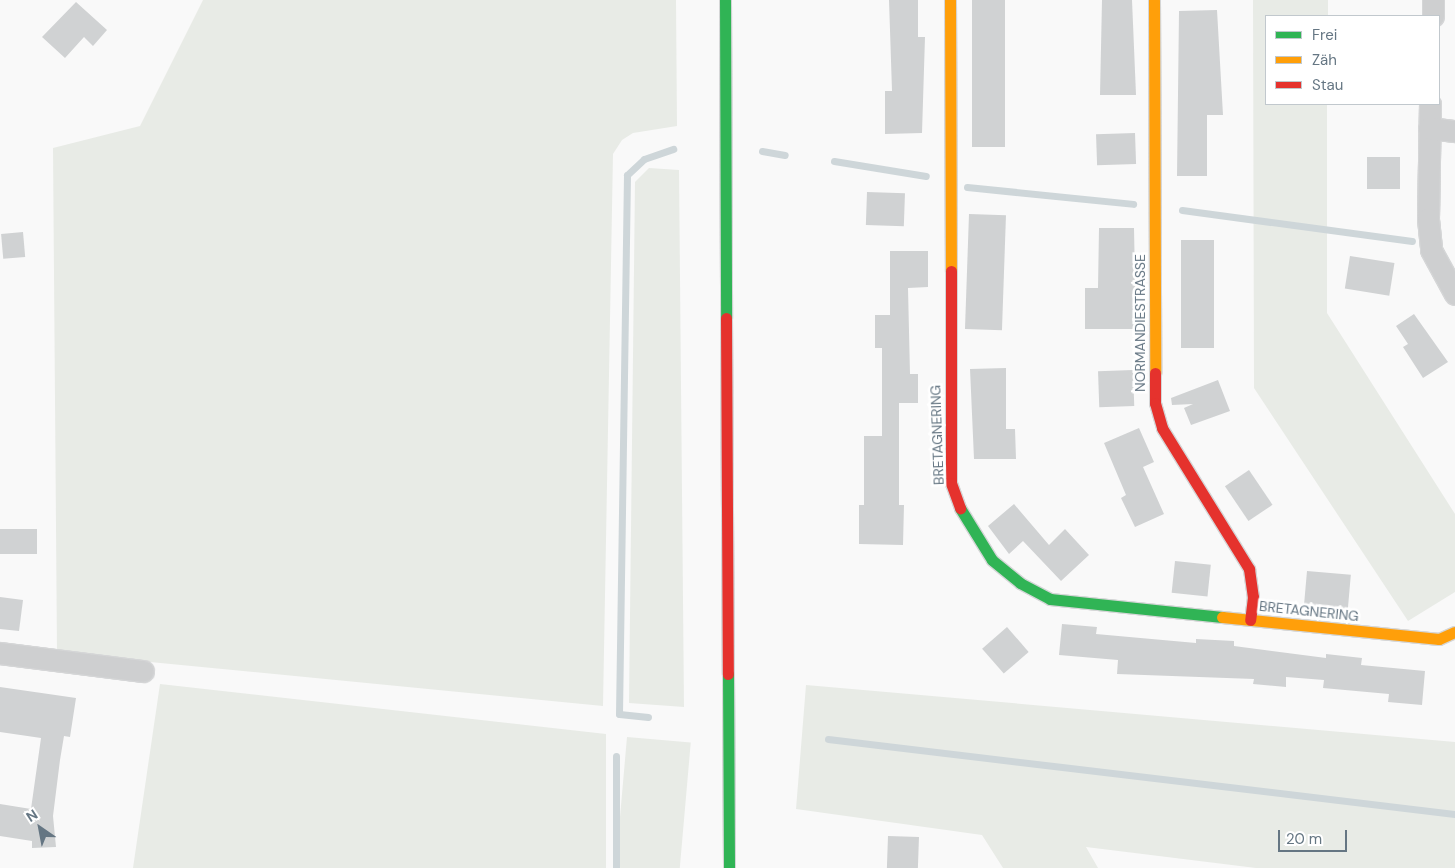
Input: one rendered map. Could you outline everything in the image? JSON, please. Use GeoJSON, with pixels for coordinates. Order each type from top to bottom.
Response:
{"type":"FeatureCollection","features":[{"type":"Feature","properties":{"kind":"street"},"geometry":{"type":"LineString","coordinates":[[726,0],[729,868]]}},
{"type":"Feature","properties":{"kind":"street","name":"BRETAGNERING"},"geometry":{"type":"LineString","coordinates":[[950,0],[950,483],[963,517],[992,560],[1020,583],[1050,599],[1439,639],[1455,632]]}},
{"type":"Feature","properties":{"kind":"street","name":"NORMANDIESTRASSE"},"geometry":{"type":"LineString","coordinates":[[1154,0],[1155,402],[1162,428],[1249,569],[1253,596],[1250,620]]}},
{"type":"Feature","properties":{"kind":"street"},"geometry":{"type":"LineString","coordinates":[[1432,15],[1433,0]]}},
{"type":"Feature","properties":{"kind":"street"},"geometry":{"type":"LineString","coordinates":[[1430,105],[1428,219],[1432,250],[1455,294]]}},
{"type":"Feature","properties":{"kind":"street"},"geometry":{"type":"LineString","coordinates":[[1429,128],[1455,131]]}},
{"type":"Feature","properties":{"kind":"street"},"geometry":{"type":"LineString","coordinates":[[0,653],[143,671]]}},
{"type":"Feature","properties":{"kind":"shaded area"},"geometry":{"type":"Polygon","coordinates":[[[203,0],[676,0],[677,126],[633,133],[622,140],[613,154],[603,706],[57,653],[53,148],[140,126],[203,0]]]}},
{"type":"Feature","properties":{"kind":"shaded area"},"geometry":{"type":"Polygon","coordinates":[[[1253,0],[1328,0],[1328,15],[1265,15],[1265,105],[1327,105],[1327,313],[1455,514],[1455,592],[1408,621],[1254,388],[1253,0]]]}},
{"type":"Feature","properties":{"kind":"shaded area"},"geometry":{"type":"Polygon","coordinates":[[[649,168],[679,170],[684,707],[629,703],[635,182],[649,168]]]}},
{"type":"Feature","properties":{"kind":"shaded area"},"geometry":{"type":"Polygon","coordinates":[[[160,684],[606,734],[606,868],[133,868],[160,684]]]}},
{"type":"Feature","properties":{"kind":"shaded area"},"geometry":{"type":"Polygon","coordinates":[[[806,685],[1455,742],[1455,868],[1256,868],[1086,847],[1098,868],[1003,868],[982,835],[796,809],[806,685]]]}},
{"type":"Feature","properties":{"kind":"shaded area"},"geometry":{"type":"Polygon","coordinates":[[[627,737],[691,743],[680,868],[616,868],[627,737]]]}},
{"type":"Feature","properties":{"kind":"building"},"geometry":{"type":"Polygon","coordinates":[[[889,0],[918,0],[918,37],[925,37],[922,133],[885,134],[885,91],[892,91],[889,0]]]}},
{"type":"Feature","properties":{"kind":"building"},"geometry":{"type":"Polygon","coordinates":[[[972,0],[1005,0],[1005,147],[972,147],[972,0]]]}},
{"type":"Feature","properties":{"kind":"building"},"geometry":{"type":"Polygon","coordinates":[[[1102,0],[1132,0],[1136,95],[1100,95],[1102,0]]]}},
{"type":"Feature","properties":{"kind":"building"},"geometry":{"type":"Polygon","coordinates":[[[76,2],[107,30],[93,46],[84,37],[65,58],[42,37],[76,2]]]}},
{"type":"Feature","properties":{"kind":"building"},"geometry":{"type":"Polygon","coordinates":[[[1217,10],[1223,115],[1207,115],[1207,176],[1177,176],[1179,11],[1217,10]]]}},
{"type":"Feature","properties":{"kind":"building"},"geometry":{"type":"Polygon","coordinates":[[[1135,133],[1136,164],[1097,165],[1096,134],[1135,133]]]}},
{"type":"Feature","properties":{"kind":"building"},"geometry":{"type":"Polygon","coordinates":[[[1367,157],[1400,157],[1400,189],[1367,189],[1367,157]]]}},
{"type":"Feature","properties":{"kind":"building"},"geometry":{"type":"Polygon","coordinates":[[[867,192],[905,193],[904,226],[866,225],[867,192]]]}},
{"type":"Feature","properties":{"kind":"building"},"geometry":{"type":"Polygon","coordinates":[[[969,214],[1006,215],[1002,330],[965,329],[969,214]]]}},
{"type":"Feature","properties":{"kind":"building"},"geometry":{"type":"Polygon","coordinates":[[[1099,228],[1134,228],[1136,329],[1085,329],[1085,288],[1098,288],[1099,228]]]}},
{"type":"Feature","properties":{"kind":"building"},"geometry":{"type":"Polygon","coordinates":[[[23,232],[25,257],[3,259],[1,234],[23,232]]]}},
{"type":"Feature","properties":{"kind":"building"},"geometry":{"type":"Polygon","coordinates":[[[1181,240],[1214,240],[1214,348],[1181,348],[1181,240]]]}},
{"type":"Feature","properties":{"kind":"building"},"geometry":{"type":"Polygon","coordinates":[[[890,251],[928,251],[928,287],[908,288],[910,374],[918,374],[918,403],[899,403],[899,505],[904,505],[903,545],[859,544],[859,505],[864,505],[864,436],[882,436],[882,348],[875,348],[875,315],[890,315],[890,251]]]}},
{"type":"Feature","properties":{"kind":"building"},"geometry":{"type":"Polygon","coordinates":[[[1350,256],[1394,263],[1389,296],[1345,289],[1350,256]]]}},
{"type":"Feature","properties":{"kind":"building"},"geometry":{"type":"Polygon","coordinates":[[[1414,314],[1448,362],[1423,378],[1403,347],[1408,344],[1396,326],[1414,314]]]}},
{"type":"Feature","properties":{"kind":"building"},"geometry":{"type":"Polygon","coordinates":[[[1006,368],[1006,429],[1015,429],[1016,459],[974,459],[970,369],[1006,368]]]}},
{"type":"Feature","properties":{"kind":"building"},"geometry":{"type":"Polygon","coordinates":[[[1133,370],[1134,406],[1099,407],[1098,371],[1133,370]]]}},
{"type":"Feature","properties":{"kind":"building"},"geometry":{"type":"Polygon","coordinates":[[[1218,380],[1230,411],[1191,425],[1184,408],[1193,404],[1172,405],[1171,398],[1218,380]]]}},
{"type":"Feature","properties":{"kind":"building"},"geometry":{"type":"Polygon","coordinates":[[[1139,428],[1154,462],[1143,467],[1164,514],[1135,527],[1121,498],[1126,495],[1104,443],[1139,428]]]}},
{"type":"Feature","properties":{"kind":"building"},"geometry":{"type":"Polygon","coordinates":[[[1249,470],[1272,505],[1248,521],[1225,486],[1249,470]]]}},
{"type":"Feature","properties":{"kind":"building"},"geometry":{"type":"Polygon","coordinates":[[[1014,504],[1049,545],[1065,529],[1089,555],[1061,581],[1023,541],[1009,554],[988,526],[1014,504]]]}},
{"type":"Feature","properties":{"kind":"building"},"geometry":{"type":"Polygon","coordinates":[[[0,529],[37,529],[37,554],[0,554],[0,529]]]}},
{"type":"Feature","properties":{"kind":"building"},"geometry":{"type":"Polygon","coordinates":[[[1175,561],[1211,565],[1207,597],[1172,593],[1175,561]]]}},
{"type":"Feature","properties":{"kind":"building"},"geometry":{"type":"Polygon","coordinates":[[[1307,571],[1351,575],[1348,609],[1304,605],[1307,571]]]}},
{"type":"Feature","properties":{"kind":"building"},"geometry":{"type":"Polygon","coordinates":[[[0,597],[23,600],[19,631],[0,629],[0,597]]]}},
{"type":"Feature","properties":{"kind":"building"},"geometry":{"type":"Polygon","coordinates":[[[1062,624],[1097,627],[1096,634],[1196,643],[1196,639],[1234,641],[1234,646],[1326,658],[1326,654],[1362,658],[1361,665],[1425,671],[1422,705],[1388,702],[1389,694],[1323,688],[1324,680],[1286,677],[1286,687],[1253,684],[1254,679],[1117,674],[1118,660],[1059,655],[1062,624]]]}},
{"type":"Feature","properties":{"kind":"building"},"geometry":{"type":"Polygon","coordinates":[[[1007,627],[1029,652],[1004,674],[982,649],[1007,627]]]}},
{"type":"Feature","properties":{"kind":"building"},"geometry":{"type":"Polygon","coordinates":[[[0,687],[76,698],[70,737],[64,736],[60,760],[53,816],[56,847],[32,848],[32,841],[0,836],[0,804],[31,809],[41,738],[0,732],[0,687]]]}},
{"type":"Feature","properties":{"kind":"building"},"geometry":{"type":"Polygon","coordinates":[[[888,836],[919,837],[918,868],[887,868],[888,836]]]}},
{"type":"Feature","properties":{"kind":"waterway"},"geometry":{"type":"LineString","coordinates":[[648,717],[619,714],[627,175],[644,159],[673,149]]}},
{"type":"Feature","properties":{"kind":"waterway"},"geometry":{"type":"LineString","coordinates":[[762,151],[785,155]]}},
{"type":"Feature","properties":{"kind":"waterway"},"geometry":{"type":"LineString","coordinates":[[834,161],[926,176]]}},
{"type":"Feature","properties":{"kind":"waterway"},"geometry":{"type":"LineString","coordinates":[[967,187],[1133,204]]}},
{"type":"Feature","properties":{"kind":"waterway"},"geometry":{"type":"LineString","coordinates":[[1182,210],[1412,241]]}},
{"type":"Feature","properties":{"kind":"waterway"},"geometry":{"type":"LineString","coordinates":[[828,739],[1455,814]]}},
{"type":"Feature","properties":{"kind":"waterway"},"geometry":{"type":"LineString","coordinates":[[616,756],[616,868]]}},
{"type":"Feature","properties":{"kind":"traffic: fast"},"geometry":{"type":"LineString","coordinates":[[725,0],[726,318]]}},
{"type":"Feature","properties":{"kind":"traffic: fast"},"geometry":{"type":"LineString","coordinates":[[960,508],[992,560],[1020,583],[1050,599],[1222,617]]}},
{"type":"Feature","properties":{"kind":"traffic: fast"},"geometry":{"type":"LineString","coordinates":[[728,674],[729,868]]}},
{"type":"Feature","properties":{"kind":"traffic: slow"},"geometry":{"type":"LineString","coordinates":[[950,0],[951,271]]}},
{"type":"Feature","properties":{"kind":"traffic: slow"},"geometry":{"type":"LineString","coordinates":[[1154,0],[1155,373]]}},
{"type":"Feature","properties":{"kind":"traffic: slow"},"geometry":{"type":"LineString","coordinates":[[1222,617],[1439,639],[1455,632]]}},
{"type":"Feature","properties":{"kind":"traffic: jam"},"geometry":{"type":"LineString","coordinates":[[951,271],[951,483],[960,508]]}},
{"type":"Feature","properties":{"kind":"traffic: jam"},"geometry":{"type":"LineString","coordinates":[[726,318],[728,674]]}},
{"type":"Feature","properties":{"kind":"traffic: jam"},"geometry":{"type":"LineString","coordinates":[[1155,373],[1155,403],[1162,428],[1249,569],[1253,597],[1250,620]]}}]}
